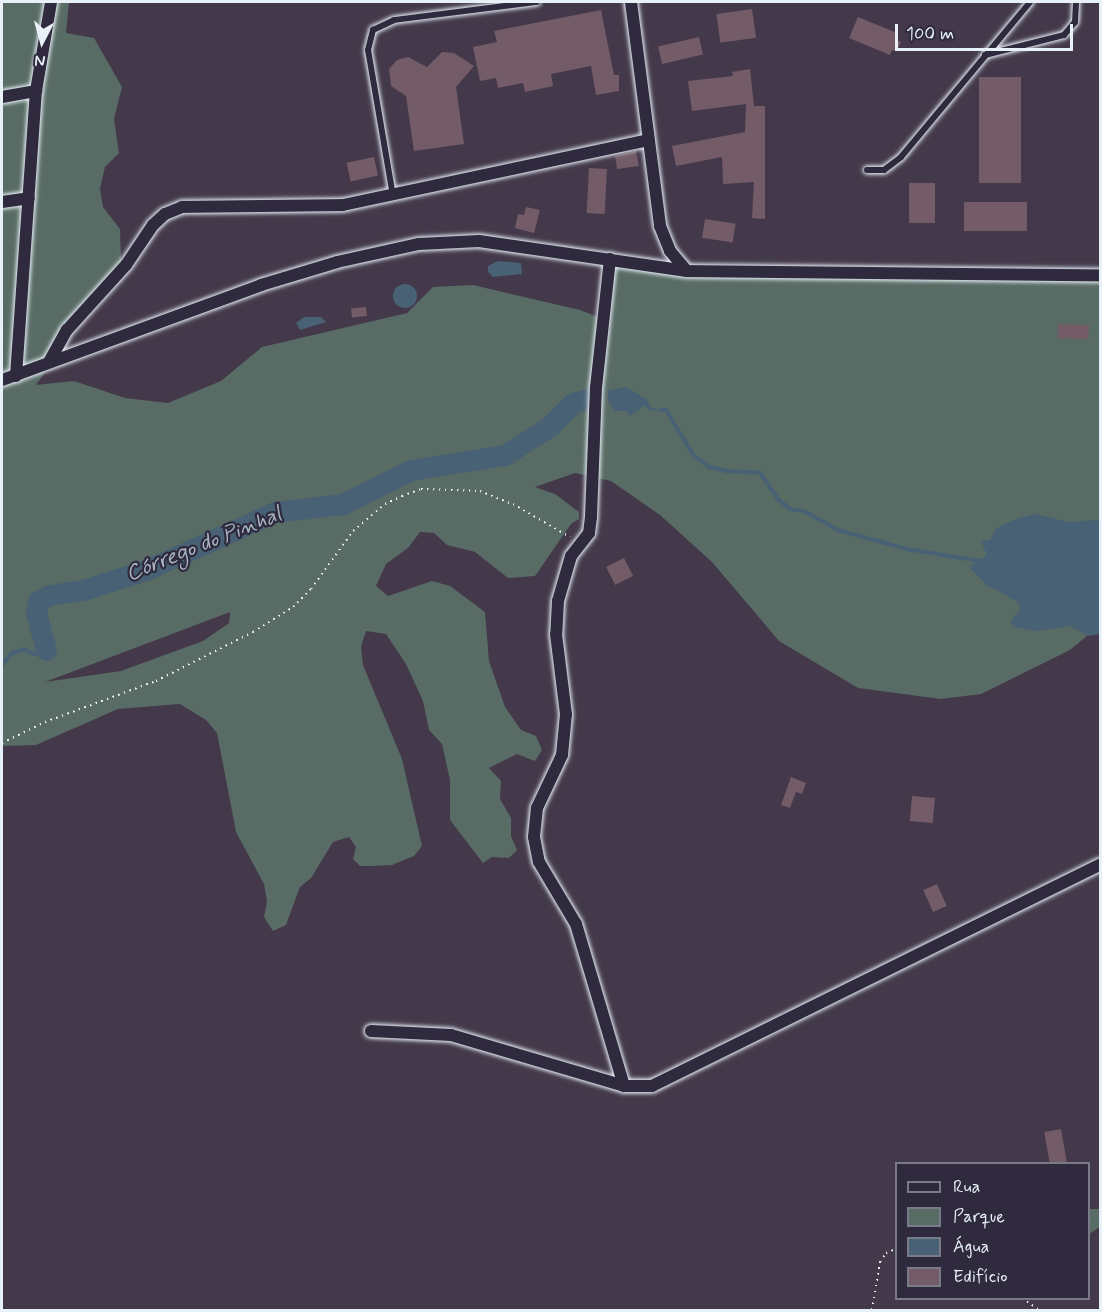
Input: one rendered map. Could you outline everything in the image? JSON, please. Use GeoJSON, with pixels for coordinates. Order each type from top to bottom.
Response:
{"type":"FeatureCollection","features":[{"type":"Feature","properties":{"kind":"street"},"geometry":{"type":"LineString","coordinates":[[16,376],[36,91],[51,2]]}},
{"type":"Feature","properties":{"kind":"street"},"geometry":{"type":"LineString","coordinates":[[631,2],[648,140],[664,238],[687,271]]}},
{"type":"Feature","properties":{"kind":"street"},"geometry":{"type":"LineString","coordinates":[[2,97],[36,91]]}},
{"type":"Feature","properties":{"kind":"street"},"geometry":{"type":"LineString","coordinates":[[49,362],[67,330],[126,265],[153,225],[165,214],[182,207],[343,205],[393,197],[648,140]]}},
{"type":"Feature","properties":{"kind":"street"},"geometry":{"type":"LineString","coordinates":[[2,202],[29,198]]}},
{"type":"Feature","properties":{"kind":"street"},"geometry":{"type":"LineString","coordinates":[[2,381],[49,362],[306,271],[419,244],[479,241],[687,271],[1101,275]]}},
{"type":"Feature","properties":{"kind":"street"},"geometry":{"type":"LineString","coordinates":[[610,259],[594,416],[591,517],[584,540],[571,556],[558,601],[556,634],[566,714],[560,761],[537,808],[534,837],[539,862],[573,915],[624,1086]]}},
{"type":"Feature","properties":{"kind":"street"},"geometry":{"type":"LineString","coordinates":[[370,1031],[452,1035],[624,1086],[652,1086],[669,1080],[1101,865]]}},
{"type":"Feature","properties":{"kind":"lane"},"geometry":{"type":"LineString","coordinates":[[393,197],[368,50],[373,30],[394,21],[537,2]]}},
{"type":"Feature","properties":{"kind":"lane"},"geometry":{"type":"LineString","coordinates":[[867,170],[884,170],[901,157],[1030,2]]}},
{"type":"Feature","properties":{"kind":"lane"},"geometry":{"type":"LineString","coordinates":[[985,56],[1064,36],[1075,22],[1076,2]]}},
{"type":"Feature","properties":{"kind":"path"},"geometry":{"type":"LineString","coordinates":[[2,743],[45,722],[156,681],[253,632],[293,607],[311,590],[353,531],[377,511],[421,489],[480,491],[513,504],[565,534],[584,540]]}},
{"type":"Feature","properties":{"kind":"path"},"geometry":{"type":"LineString","coordinates":[[872,1311],[880,1262],[886,1253],[895,1250]]}},
{"type":"Feature","properties":{"kind":"path"},"geometry":{"type":"LineString","coordinates":[[1023,1300],[1039,1311]]}},
{"type":"Feature","properties":{"kind":"green space"},"geometry":{"type":"Polygon","coordinates":[[[2,2],[69,2],[66,33],[94,38],[122,87],[114,119],[119,153],[105,167],[100,189],[103,207],[120,229],[121,261],[36,385],[74,381],[125,398],[168,403],[221,381],[262,347],[407,313],[433,287],[473,285],[580,310],[606,320],[613,256],[680,267],[1100,272],[1100,625],[1070,650],[981,694],[941,699],[858,688],[779,641],[712,562],[660,515],[611,481],[575,473],[535,487],[555,494],[579,512],[579,519],[571,524],[535,576],[508,578],[475,552],[447,545],[434,533],[420,532],[408,548],[386,564],[376,586],[388,596],[432,581],[450,586],[485,612],[489,661],[505,707],[521,730],[536,736],[542,750],[535,761],[517,754],[489,768],[501,781],[500,799],[511,818],[511,836],[517,850],[509,858],[492,857],[483,863],[450,820],[450,780],[442,744],[429,730],[423,701],[406,664],[386,634],[366,631],[361,647],[363,665],[402,759],[422,846],[414,856],[392,865],[360,866],[353,859],[356,847],[349,837],[333,842],[311,878],[300,887],[286,925],[273,931],[264,917],[267,901],[264,884],[236,832],[217,733],[206,720],[180,704],[118,709],[36,745],[2,746],[2,2]],[[230,612],[45,682],[121,671],[203,641],[229,623],[230,612]]]}},
{"type":"Feature","properties":{"kind":"green space"},"geometry":{"type":"Polygon","coordinates":[[[1090,1209],[1100,1209],[1100,1227],[1090,1233],[1090,1209]]]}},
{"type":"Feature","properties":{"kind":"water"},"geometry":{"type":"Polygon","coordinates":[[[498,261],[521,263],[522,274],[493,277],[488,272],[488,266],[498,261]]]}},
{"type":"Feature","properties":{"kind":"water"},"geometry":{"type":"Polygon","coordinates":[[[405,284],[410,285],[416,291],[416,301],[410,307],[405,308],[400,307],[394,301],[393,296],[394,291],[400,285],[405,284]]]}},
{"type":"Feature","properties":{"kind":"water"},"geometry":{"type":"Polygon","coordinates":[[[304,317],[321,317],[326,322],[300,330],[296,323],[304,317]]]}},
{"type":"Feature","properties":{"kind":"water"},"geometry":{"type":"Polygon","coordinates":[[[625,387],[647,399],[651,408],[666,410],[652,411],[644,406],[630,416],[626,411],[615,411],[608,400],[608,391],[625,387]]]}},
{"type":"Feature","properties":{"kind":"water"},"geometry":{"type":"Polygon","coordinates":[[[1035,514],[1069,522],[1100,520],[1100,634],[1089,636],[1070,626],[1037,631],[1017,628],[1010,622],[1021,608],[1016,601],[988,586],[969,567],[987,555],[981,541],[990,540],[995,529],[1016,519],[1035,514]]]}},
{"type":"Feature","properties":{"kind":"building"},"geometry":{"type":"Polygon","coordinates":[[[752,9],[756,38],[720,43],[716,14],[752,9]]]}},
{"type":"Feature","properties":{"kind":"building"},"geometry":{"type":"Polygon","coordinates":[[[601,10],[614,75],[619,75],[619,91],[596,95],[591,66],[551,74],[553,86],[525,92],[523,83],[498,88],[496,78],[480,81],[473,47],[497,42],[494,31],[601,10]]]}},
{"type":"Feature","properties":{"kind":"building"},"geometry":{"type":"Polygon","coordinates":[[[858,17],[897,33],[895,39],[901,42],[897,51],[892,50],[890,55],[849,38],[858,17]]]}},
{"type":"Feature","properties":{"kind":"building"},"geometry":{"type":"Polygon","coordinates":[[[699,37],[703,55],[662,64],[658,46],[699,37]]]}},
{"type":"Feature","properties":{"kind":"building"},"geometry":{"type":"Polygon","coordinates":[[[442,52],[454,53],[474,66],[456,87],[464,144],[414,151],[406,96],[391,86],[389,69],[397,60],[408,57],[427,67],[442,52]]]}},
{"type":"Feature","properties":{"kind":"building"},"geometry":{"type":"Polygon","coordinates":[[[750,69],[754,106],[765,106],[765,219],[752,218],[754,182],[723,184],[722,157],[676,166],[672,146],[745,132],[746,104],[692,111],[688,81],[733,76],[732,72],[750,69]]]}},
{"type":"Feature","properties":{"kind":"building"},"geometry":{"type":"Polygon","coordinates":[[[979,77],[1021,77],[1021,183],[979,183],[979,77]]]}},
{"type":"Feature","properties":{"kind":"building"},"geometry":{"type":"Polygon","coordinates":[[[636,151],[639,166],[617,169],[615,156],[636,151]]]}},
{"type":"Feature","properties":{"kind":"building"},"geometry":{"type":"Polygon","coordinates":[[[374,157],[378,176],[351,181],[347,163],[374,157]]]}},
{"type":"Feature","properties":{"kind":"building"},"geometry":{"type":"Polygon","coordinates":[[[589,168],[607,169],[605,214],[587,213],[589,168]]]}},
{"type":"Feature","properties":{"kind":"building"},"geometry":{"type":"Polygon","coordinates":[[[909,183],[935,183],[935,223],[909,223],[909,183]]]}},
{"type":"Feature","properties":{"kind":"building"},"geometry":{"type":"Polygon","coordinates":[[[964,202],[1027,202],[1027,231],[964,231],[964,202]]]}},
{"type":"Feature","properties":{"kind":"building"},"geometry":{"type":"Polygon","coordinates":[[[526,207],[540,210],[534,233],[515,228],[518,214],[524,215],[526,207]]]}},
{"type":"Feature","properties":{"kind":"building"},"geometry":{"type":"Polygon","coordinates":[[[705,219],[736,224],[733,243],[702,238],[705,219]]]}},
{"type":"Feature","properties":{"kind":"building"},"geometry":{"type":"Polygon","coordinates":[[[366,307],[367,316],[352,318],[351,309],[366,307]]]}},
{"type":"Feature","properties":{"kind":"building"},"geometry":{"type":"Polygon","coordinates":[[[1058,324],[1089,325],[1088,339],[1058,338],[1058,324]]]}},
{"type":"Feature","properties":{"kind":"building"},"geometry":{"type":"Polygon","coordinates":[[[624,558],[633,576],[615,585],[606,567],[624,558]]]}},
{"type":"Feature","properties":{"kind":"building"},"geometry":{"type":"Polygon","coordinates":[[[791,777],[806,783],[802,794],[796,792],[790,808],[781,805],[791,777]]]}},
{"type":"Feature","properties":{"kind":"building"},"geometry":{"type":"Polygon","coordinates":[[[912,796],[935,798],[933,823],[910,821],[912,796]]]}},
{"type":"Feature","properties":{"kind":"building"},"geometry":{"type":"Polygon","coordinates":[[[937,884],[947,906],[933,912],[923,890],[937,884]]]}},
{"type":"Feature","properties":{"kind":"building"},"geometry":{"type":"Polygon","coordinates":[[[1061,1129],[1067,1162],[1050,1162],[1044,1132],[1061,1129]]]}},
{"type":"Feature","properties":{"kind":"waterway","name":"Córrego do Pinhal"},"geometry":{"type":"LineString","coordinates":[[46,650],[36,613],[38,601],[50,595],[83,590],[146,570],[275,512],[343,504],[411,470],[505,455],[550,426],[573,403],[590,398]]}},
{"type":"Feature","properties":{"kind":"waterway","name":"Córrego do Pinhal"},"geometry":{"type":"LineString","coordinates":[[661,410],[666,410],[694,456],[709,467],[726,471],[760,473],[779,500],[790,509],[804,511],[838,530],[907,549],[980,561]]}},
{"type":"Feature","properties":{"kind":"waterway","name":"Córrego do Pinhal"},"geometry":{"type":"LineString","coordinates":[[2,665],[12,653],[24,649],[34,654],[46,650]]}}]}
